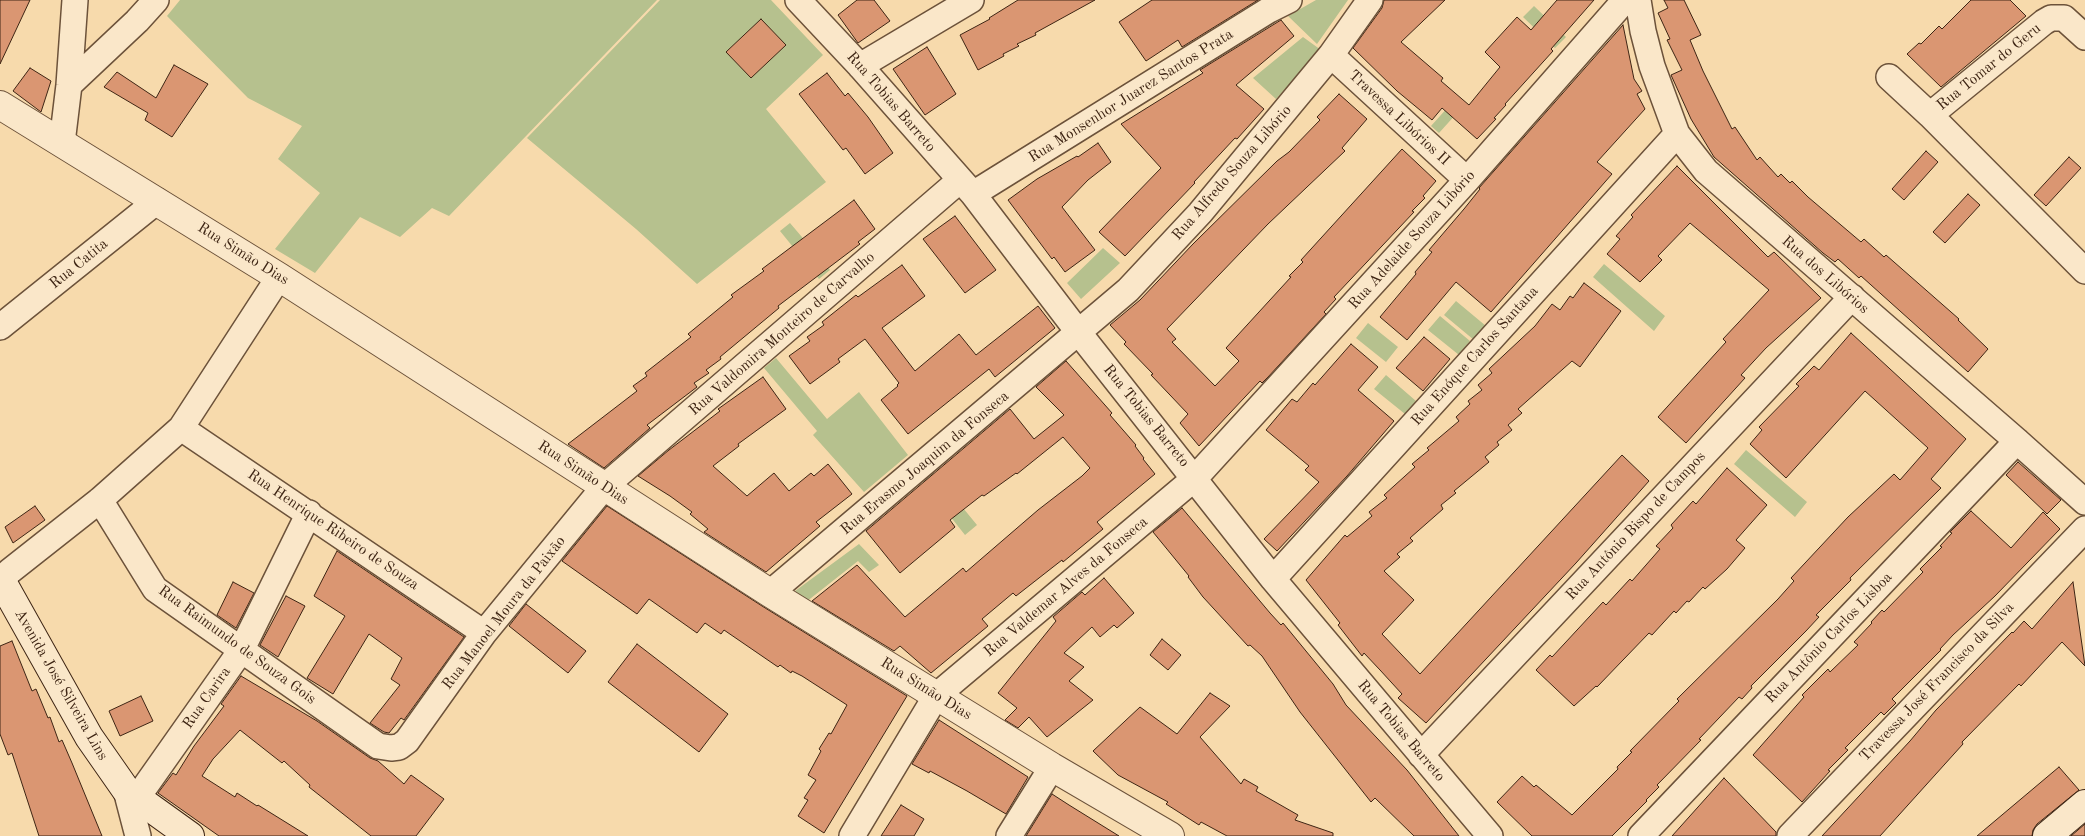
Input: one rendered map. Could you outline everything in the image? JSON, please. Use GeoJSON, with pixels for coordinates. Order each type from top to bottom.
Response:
{"type":"FeatureCollection","features":[{"type":"Feature","properties":{"kind":"street"},"geometry":{"type":"LineString","coordinates":[[62,143],[69,85],[75,0]]}},
{"type":"Feature","properties":{"kind":"street"},"geometry":{"type":"LineString","coordinates":[[69,85],[137,21],[156,0]]}},
{"type":"Feature","properties":{"kind":"street","name":"Rua Tobias Barreto"},"geometry":{"type":"LineString","coordinates":[[798,0],[860,66],[967,187],[1079,333],[1273,579],[1490,836]]}},
{"type":"Feature","properties":{"kind":"street"},"geometry":{"type":"LineString","coordinates":[[860,66],[971,0]]}},
{"type":"Feature","properties":{"kind":"street","name":"Rua Monsenhor Juarez Santos Prata"},"geometry":{"type":"LineString","coordinates":[[967,187],[1289,0]]}},
{"type":"Feature","properties":{"kind":"street","name":"Rua Alfredo Souza Libório"},"geometry":{"type":"LineString","coordinates":[[1079,333],[1128,290],[1200,213],[1331,55],[1370,0]]}},
{"type":"Feature","properties":{"kind":"street","name":"Rua Adelaide Souza Libório"},"geometry":{"type":"LineString","coordinates":[[1195,478],[1467,180],[1626,0]]}},
{"type":"Feature","properties":{"kind":"street","name":"Rua dos Libórios"},"geometry":{"type":"LineString","coordinates":[[1638,0],[1643,31],[1652,66],[1677,134],[1706,171],[2018,441],[2085,502]]}},
{"type":"Feature","properties":{"kind":"street","name":"Rua Tomar do Geru"},"geometry":{"type":"LineString","coordinates":[[1889,77],[1930,115],[2051,18],[2064,18],[2085,37]]}},
{"type":"Feature","properties":{"kind":"street","name":"Travessa Libórios II"},"geometry":{"type":"LineString","coordinates":[[1331,55],[1467,180]]}},
{"type":"Feature","properties":{"kind":"street","name":"Rua Simão Dias"},"geometry":{"type":"LineString","coordinates":[[0,105],[279,277],[770,593],[1052,767],[1170,836]]}},
{"type":"Feature","properties":{"kind":"street"},"geometry":{"type":"LineString","coordinates":[[1930,115],[2085,271]]}},
{"type":"Feature","properties":{"kind":"street","name":"Rua Enóque Carlos Santana"},"geometry":{"type":"LineString","coordinates":[[1273,579],[1677,134]]}},
{"type":"Feature","properties":{"kind":"street","name":"Rua Valdomira Monteiro de Carvalho"},"geometry":{"type":"LineString","coordinates":[[604,487],[967,187]]}},
{"type":"Feature","properties":{"kind":"street","name":"Rua Catita"},"geometry":{"type":"LineString","coordinates":[[0,327],[157,201]]}},
{"type":"Feature","properties":{"kind":"street"},"geometry":{"type":"LineString","coordinates":[[0,580],[100,500],[181,428],[279,277]]}},
{"type":"Feature","properties":{"kind":"street","name":"Rua Antônio Bispo de Campos"},"geometry":{"type":"LineString","coordinates":[[1420,755],[1852,298]]}},
{"type":"Feature","properties":{"kind":"street","name":"Rua Erasmo Joaquim da Fonseca"},"geometry":{"type":"LineString","coordinates":[[770,593],[1079,333]]}},
{"type":"Feature","properties":{"kind":"street","name":"Rua Henrique Ribeiro de Souza"},"geometry":{"type":"LineString","coordinates":[[181,428],[484,633]]}},
{"type":"Feature","properties":{"kind":"street","name":"Rua Antônio Carlos Lisboa"},"geometry":{"type":"LineString","coordinates":[[1641,836],[2018,441]]}},
{"type":"Feature","properties":{"kind":"street","name":"Rua Valdemar Alves da Fonseca"},"geometry":{"type":"LineString","coordinates":[[852,836],[936,696],[1195,478]]}},
{"type":"Feature","properties":{"kind":"street","name":"Rua Manoel Moura da Paixão"},"geometry":{"type":"LineString","coordinates":[[378,746],[399,747],[407,741],[484,633],[604,487]]}},
{"type":"Feature","properties":{"kind":"street","name":"Rua Raimundo de Souza Gois"},"geometry":{"type":"LineString","coordinates":[[100,500],[155,588],[378,746]]}},
{"type":"Feature","properties":{"kind":"street","name":"Rua Carira"},"geometry":{"type":"LineString","coordinates":[[131,794],[242,649],[309,513]]}},
{"type":"Feature","properties":{"kind":"street","name":"Travessa José Francisco da Silva"},"geometry":{"type":"LineString","coordinates":[[1790,836],[2085,529]]}},
{"type":"Feature","properties":{"kind":"street","name":"Avenida José Silveira Lins"},"geometry":{"type":"LineString","coordinates":[[0,580],[89,737],[131,794],[190,836]]}},
{"type":"Feature","properties":{"kind":"street"},"geometry":{"type":"LineString","coordinates":[[1009,836],[1052,767]]}},
{"type":"Feature","properties":{"kind":"street"},"geometry":{"type":"LineString","coordinates":[[131,794],[138,836]]}},
{"type":"Feature","properties":{"kind":"street"},"geometry":{"type":"LineString","coordinates":[[2047,836],[2085,804]]}},
{"type":"Feature","properties":{"kind":"green space"},"geometry":{"type":"Polygon","coordinates":[[[180,0],[657,0],[449,216],[432,208],[400,237],[360,217],[315,273],[275,249],[320,193],[278,159],[302,126],[248,98],[167,16],[180,0]]]}},
{"type":"Feature","properties":{"kind":"green space"},"geometry":{"type":"Polygon","coordinates":[[[660,0],[771,0],[823,55],[766,109],[826,182],[697,284],[636,229],[527,138],[660,0]]]}},
{"type":"Feature","properties":{"kind":"green space"},"geometry":{"type":"Polygon","coordinates":[[[1316,0],[1348,0],[1317,44],[1288,16],[1316,0]]]}},
{"type":"Feature","properties":{"kind":"green space"},"geometry":{"type":"Polygon","coordinates":[[[1534,6],[1566,37],[1555,48],[1523,17],[1534,6]]]}},
{"type":"Feature","properties":{"kind":"green space"},"geometry":{"type":"Polygon","coordinates":[[[1303,37],[1321,50],[1276,99],[1253,78],[1303,37]]]}},
{"type":"Feature","properties":{"kind":"green space"},"geometry":{"type":"Polygon","coordinates":[[[1458,96],[1466,103],[1439,133],[1431,126],[1458,96]]]}},
{"type":"Feature","properties":{"kind":"green space"},"geometry":{"type":"Polygon","coordinates":[[[790,223],[830,270],[819,279],[780,231],[790,223]]]}},
{"type":"Feature","properties":{"kind":"green space"},"geometry":{"type":"Polygon","coordinates":[[[1103,248],[1120,263],[1081,299],[1067,283],[1103,248]]]}},
{"type":"Feature","properties":{"kind":"green space"},"geometry":{"type":"Polygon","coordinates":[[[1604,264],[1665,316],[1654,331],[1593,277],[1604,264]]]}},
{"type":"Feature","properties":{"kind":"green space"},"geometry":{"type":"Polygon","coordinates":[[[1456,301],[1486,326],[1474,340],[1444,315],[1456,301]]]}},
{"type":"Feature","properties":{"kind":"green space"},"geometry":{"type":"Polygon","coordinates":[[[1440,316],[1470,341],[1459,355],[1428,330],[1440,316]]]}},
{"type":"Feature","properties":{"kind":"green space"},"geometry":{"type":"Polygon","coordinates":[[[1368,323],[1398,347],[1386,362],[1356,338],[1368,323]]]}},
{"type":"Feature","properties":{"kind":"green space"},"geometry":{"type":"Polygon","coordinates":[[[776,358],[827,419],[859,392],[908,455],[864,492],[813,435],[817,431],[764,368],[776,358]]]}},
{"type":"Feature","properties":{"kind":"green space"},"geometry":{"type":"Polygon","coordinates":[[[1386,375],[1416,401],[1405,414],[1374,389],[1386,375]]]}},
{"type":"Feature","properties":{"kind":"green space"},"geometry":{"type":"Polygon","coordinates":[[[1746,450],[1807,502],[1795,517],[1734,464],[1746,450]]]}},
{"type":"Feature","properties":{"kind":"green space"},"geometry":{"type":"Polygon","coordinates":[[[931,469],[977,525],[965,535],[919,477],[931,469]]]}},
{"type":"Feature","properties":{"kind":"green space"},"geometry":{"type":"Polygon","coordinates":[[[859,544],[879,565],[869,572],[858,561],[806,602],[791,594],[859,544]]]}},
{"type":"Feature","properties":{"kind":"building"},"geometry":{"type":"Polygon","coordinates":[[[0,0],[30,0],[0,64],[0,0]]]}},
{"type":"Feature","properties":{"kind":"building"},"geometry":{"type":"Polygon","coordinates":[[[857,0],[874,0],[890,21],[858,43],[838,15],[857,0]]]}},
{"type":"Feature","properties":{"kind":"building"},"geometry":{"type":"Polygon","coordinates":[[[1018,0],[1095,0],[1035,33],[1036,35],[1017,44],[1019,46],[1003,54],[1004,56],[978,70],[960,35],[990,19],[1018,0]]]}},
{"type":"Feature","properties":{"kind":"building"},"geometry":{"type":"Polygon","coordinates":[[[1152,0],[1258,0],[1182,47],[1178,40],[1146,61],[1119,22],[1152,0]]]}},
{"type":"Feature","properties":{"kind":"building"},"geometry":{"type":"Polygon","coordinates":[[[1384,0],[1445,0],[1401,42],[1443,78],[1441,81],[1469,105],[1500,67],[1485,52],[1517,17],[1531,30],[1557,0],[1594,0],[1551,49],[1553,51],[1505,104],[1494,118],[1496,119],[1477,139],[1442,108],[1432,120],[1397,91],[1353,48],[1382,8],[1384,0]]]}},
{"type":"Feature","properties":{"kind":"building"},"geometry":{"type":"Polygon","coordinates":[[[1664,0],[1684,0],[1701,35],[1690,40],[1703,71],[1732,129],[1735,127],[1757,160],[1760,157],[1778,177],[1781,174],[1790,183],[1792,181],[1861,242],[1864,239],[1884,257],[1886,255],[1959,319],[1988,349],[1968,372],[1861,276],[1859,278],[1838,259],[1835,262],[1823,253],[1714,157],[1691,119],[1671,75],[1682,70],[1667,40],[1670,39],[1658,13],[1668,8],[1664,0]]]}},
{"type":"Feature","properties":{"kind":"building"},"geometry":{"type":"Polygon","coordinates":[[[1971,0],[2010,0],[2026,16],[1941,87],[1907,54],[1919,43],[1921,44],[1939,26],[1942,29],[1971,0]]]}},
{"type":"Feature","properties":{"kind":"building"},"geometry":{"type":"Polygon","coordinates":[[[761,19],[786,45],[751,78],[726,52],[761,19]]]}},
{"type":"Feature","properties":{"kind":"building"},"geometry":{"type":"Polygon","coordinates":[[[1281,20],[1294,36],[1236,85],[1264,109],[1125,256],[1099,232],[1161,168],[1121,124],[1203,73],[1200,70],[1281,20]]]}},
{"type":"Feature","properties":{"kind":"building"},"geometry":{"type":"Polygon","coordinates":[[[1623,25],[1634,79],[1642,91],[1637,94],[1645,109],[1597,162],[1612,174],[1491,312],[1456,282],[1407,340],[1380,317],[1416,274],[1415,272],[1432,252],[1429,250],[1464,209],[1479,188],[1623,25]]]}},
{"type":"Feature","properties":{"kind":"building"},"geometry":{"type":"Polygon","coordinates":[[[927,47],[956,94],[925,115],[893,69],[927,47]]]}},
{"type":"Feature","properties":{"kind":"building"},"geometry":{"type":"Polygon","coordinates":[[[174,65],[208,84],[172,137],[145,120],[148,113],[104,87],[117,72],[156,98],[174,65]]]}},
{"type":"Feature","properties":{"kind":"building"},"geometry":{"type":"Polygon","coordinates":[[[30,68],[51,81],[41,112],[13,91],[30,68]]]}},
{"type":"Feature","properties":{"kind":"building"},"geometry":{"type":"Polygon","coordinates":[[[827,73],[845,96],[848,93],[868,117],[893,153],[865,174],[846,148],[843,150],[799,94],[827,73]]]}},
{"type":"Feature","properties":{"kind":"building"},"geometry":{"type":"Polygon","coordinates":[[[1339,94],[1367,119],[1342,148],[1345,151],[1268,224],[1167,329],[1176,339],[1172,342],[1215,386],[1239,361],[1226,348],[1291,277],[1289,276],[1303,262],[1301,260],[1402,149],[1436,181],[1423,196],[1425,198],[1412,211],[1414,212],[1334,297],[1336,299],[1324,312],[1326,314],[1268,377],[1262,383],[1260,381],[1199,446],[1180,423],[1188,414],[1151,375],[1153,374],[1124,344],[1126,342],[1110,325],[1140,300],[1193,244],[1277,161],[1289,152],[1320,120],[1317,117],[1339,94]]]}},
{"type":"Feature","properties":{"kind":"building"},"geometry":{"type":"Polygon","coordinates":[[[1098,143],[1111,162],[1088,180],[1062,207],[1095,250],[1065,272],[1054,257],[1052,259],[1008,200],[1037,179],[1078,157],[1098,143]]]}},
{"type":"Feature","properties":{"kind":"building"},"geometry":{"type":"Polygon","coordinates":[[[1926,151],[1938,162],[1904,200],[1892,189],[1926,151]]]}},
{"type":"Feature","properties":{"kind":"building"},"geometry":{"type":"Polygon","coordinates":[[[2069,157],[2081,168],[2046,206],[2034,195],[2069,157]]]}},
{"type":"Feature","properties":{"kind":"building"},"geometry":{"type":"Polygon","coordinates":[[[1677,166],[1768,257],[1774,252],[1821,298],[1766,348],[1741,375],[1745,378],[1686,443],[1658,417],[1726,342],[1723,339],[1769,290],[1690,223],[1658,256],[1662,260],[1640,282],[1607,254],[1620,239],[1616,236],[1633,217],[1631,215],[1677,166]]]}},
{"type":"Feature","properties":{"kind":"building"},"geometry":{"type":"Polygon","coordinates":[[[1968,194],[1980,205],[1945,243],[1933,232],[1968,194]]]}},
{"type":"Feature","properties":{"kind":"building"},"geometry":{"type":"Polygon","coordinates":[[[854,200],[875,229],[858,242],[860,244],[778,306],[779,308],[720,357],[721,359],[706,370],[709,373],[694,383],[697,387],[647,425],[650,428],[604,468],[568,444],[637,391],[633,386],[647,376],[645,373],[691,337],[688,334],[733,297],[731,295],[764,271],[762,269],[854,200]]]}},
{"type":"Feature","properties":{"kind":"building"},"geometry":{"type":"Polygon","coordinates":[[[955,216],[996,270],[965,293],[923,239],[955,216]]]}},
{"type":"Feature","properties":{"kind":"building"},"geometry":{"type":"Polygon","coordinates":[[[902,265],[925,296],[882,328],[915,371],[959,334],[976,355],[1038,306],[1055,328],[995,377],[989,369],[908,434],[881,400],[899,383],[865,339],[838,359],[840,362],[810,384],[789,356],[810,341],[807,337],[824,325],[822,322],[856,295],[858,297],[902,265]]]}},
{"type":"Feature","properties":{"kind":"building"},"geometry":{"type":"Polygon","coordinates":[[[1584,283],[1621,311],[1580,367],[1572,361],[1518,409],[1522,413],[1508,425],[1512,430],[1497,442],[1499,445],[1485,457],[1489,462],[1454,491],[1456,493],[1441,505],[1443,509],[1410,538],[1413,541],[1397,554],[1400,557],[1384,571],[1414,600],[1382,634],[1420,674],[1622,455],[1649,481],[1576,563],[1426,723],[1398,698],[1402,694],[1364,653],[1362,656],[1338,625],[1340,623],[1306,580],[1345,535],[1347,537],[1372,516],[1369,512],[1387,498],[1384,495],[1415,467],[1412,464],[1429,450],[1427,448],[1459,421],[1456,417],[1470,404],[1468,401],[1482,390],[1478,385],[1492,373],[1489,369],[1535,326],[1552,304],[1560,310],[1570,296],[1573,298],[1584,283]]]}},
{"type":"Feature","properties":{"kind":"building"},"geometry":{"type":"Polygon","coordinates":[[[1851,333],[1966,439],[1931,479],[1941,488],[1850,578],[1851,580],[1816,615],[1819,617],[1751,686],[1752,688],[1742,699],[1739,697],[1699,739],[1701,740],[1657,785],[1659,787],[1647,801],[1612,836],[1532,836],[1497,802],[1522,776],[1534,787],[1536,785],[1572,815],[1618,769],[1617,767],[1632,752],[1630,751],[1679,701],[1677,699],[1778,599],[1794,581],[1791,578],[1848,517],[1894,474],[1900,480],[1928,448],[1865,391],[1786,478],[1750,444],[1762,430],[1759,427],[1799,386],[1796,384],[1814,366],[1819,370],[1851,333]]]}},
{"type":"Feature","properties":{"kind":"building"},"geometry":{"type":"Polygon","coordinates":[[[1424,337],[1450,359],[1423,391],[1396,368],[1424,337]]]}},
{"type":"Feature","properties":{"kind":"building"},"geometry":{"type":"Polygon","coordinates":[[[1351,344],[1378,367],[1358,390],[1394,421],[1347,476],[1277,551],[1264,539],[1319,482],[1305,470],[1309,466],[1266,430],[1292,399],[1297,402],[1313,383],[1315,385],[1351,344]]]}},
{"type":"Feature","properties":{"kind":"building"},"geometry":{"type":"Polygon","coordinates":[[[1066,361],[1112,413],[1110,415],[1136,445],[1143,459],[1155,474],[1097,522],[1103,529],[1063,562],[1062,560],[1016,596],[1013,593],[982,619],[988,626],[931,673],[900,646],[894,651],[812,601],[857,565],[905,617],[963,568],[966,572],[1038,510],[1082,476],[1090,468],[1063,437],[1017,474],[984,496],[982,495],[950,520],[955,527],[900,573],[866,531],[1010,409],[1034,439],[1064,415],[1036,387],[1066,361]]]}},
{"type":"Feature","properties":{"kind":"building"},"geometry":{"type":"Polygon","coordinates":[[[763,377],[786,409],[738,444],[739,446],[713,466],[747,496],[774,473],[789,491],[811,473],[814,476],[828,464],[852,494],[816,522],[820,526],[766,572],[704,532],[708,529],[690,514],[692,512],[638,476],[720,411],[718,409],[763,377]]]}},
{"type":"Feature","properties":{"kind":"building"},"geometry":{"type":"Polygon","coordinates":[[[2018,462],[2061,500],[2047,514],[2006,475],[2018,462]]]}},
{"type":"Feature","properties":{"kind":"building"},"geometry":{"type":"Polygon","coordinates":[[[1727,468],[1767,505],[1736,540],[1745,548],[1727,569],[1705,589],[1703,587],[1676,613],[1674,611],[1652,635],[1649,633],[1597,687],[1574,706],[1536,670],[1550,655],[1552,657],[1603,602],[1606,605],[1630,579],[1632,581],[1660,549],[1656,546],[1673,528],[1671,525],[1693,501],[1696,504],[1727,468]]]}},
{"type":"Feature","properties":{"kind":"building"},"geometry":{"type":"Polygon","coordinates":[[[35,506],[45,520],[13,543],[5,527],[35,506]]]}},
{"type":"Feature","properties":{"kind":"building"},"geometry":{"type":"Polygon","coordinates":[[[607,506],[762,606],[907,696],[824,833],[798,816],[808,800],[804,798],[816,780],[808,775],[821,751],[819,749],[829,733],[831,734],[847,705],[802,676],[792,671],[791,673],[780,665],[778,667],[724,630],[721,634],[705,623],[697,633],[649,599],[637,614],[562,561],[607,506]]]}},
{"type":"Feature","properties":{"kind":"building"},"geometry":{"type":"Polygon","coordinates":[[[1182,508],[1270,613],[1281,625],[1283,623],[1333,684],[1346,705],[1407,770],[1459,836],[1414,836],[1375,798],[1371,802],[1300,712],[1262,656],[1250,645],[1248,646],[1203,597],[1189,576],[1153,532],[1182,508]]]}},
{"type":"Feature","properties":{"kind":"building"},"geometry":{"type":"Polygon","coordinates":[[[1971,511],[2011,548],[2043,512],[2060,529],[1995,596],[1953,635],[1941,650],[1892,699],[1896,703],[1884,715],[1881,712],[1845,748],[1848,750],[1828,770],[1830,771],[1802,802],[1753,755],[1804,697],[1802,695],[1828,669],[1830,672],[1858,645],[1854,642],[1882,610],[1884,612],[1923,572],[1920,569],[1942,547],[1940,546],[1952,533],[1950,532],[1971,511]]]}},
{"type":"Feature","properties":{"kind":"building"},"geometry":{"type":"Polygon","coordinates":[[[337,551],[464,637],[404,720],[401,718],[389,733],[370,723],[400,685],[391,679],[402,658],[369,634],[333,694],[307,678],[345,616],[314,596],[337,551]]]}},
{"type":"Feature","properties":{"kind":"building"},"geometry":{"type":"Polygon","coordinates":[[[1104,578],[1134,613],[1117,628],[1114,625],[1100,637],[1092,627],[1064,653],[1084,667],[1069,681],[1093,700],[1047,737],[1029,717],[1018,728],[1005,720],[1017,708],[998,693],[1056,621],[1053,617],[1082,592],[1085,595],[1104,578]]]}},
{"type":"Feature","properties":{"kind":"building"},"geometry":{"type":"Polygon","coordinates":[[[233,582],[254,593],[236,628],[217,615],[233,582]]]}},
{"type":"Feature","properties":{"kind":"building"},"geometry":{"type":"Polygon","coordinates":[[[2073,582],[2085,666],[2062,642],[2021,686],[2019,684],[1962,742],[1963,744],[1880,836],[1822,836],[1910,741],[1936,710],[2012,632],[2024,621],[2032,629],[2073,582]]]}},
{"type":"Feature","properties":{"kind":"building"},"geometry":{"type":"Polygon","coordinates":[[[286,596],[305,606],[278,657],[260,645],[286,596]]]}},
{"type":"Feature","properties":{"kind":"building"},"geometry":{"type":"Polygon","coordinates":[[[526,604],[586,651],[568,673],[509,626],[526,604]]]}},
{"type":"Feature","properties":{"kind":"building"},"geometry":{"type":"Polygon","coordinates":[[[1162,639],[1181,655],[1168,670],[1150,655],[1162,639]]]}},
{"type":"Feature","properties":{"kind":"building"},"geometry":{"type":"Polygon","coordinates":[[[12,641],[32,691],[36,689],[48,718],[50,717],[59,742],[62,740],[102,836],[39,836],[12,753],[8,755],[0,734],[0,646],[12,641]]]}},
{"type":"Feature","properties":{"kind":"building"},"geometry":{"type":"Polygon","coordinates":[[[637,644],[728,714],[699,752],[608,682],[637,644]]]}},
{"type":"Feature","properties":{"kind":"building"},"geometry":{"type":"Polygon","coordinates":[[[241,676],[317,721],[370,758],[378,761],[404,784],[411,775],[444,799],[416,836],[371,836],[309,787],[310,785],[284,761],[282,763],[240,730],[213,759],[202,776],[235,797],[237,793],[308,836],[219,836],[158,793],[173,773],[176,775],[194,746],[224,706],[221,704],[241,676]]]}},
{"type":"Feature","properties":{"kind":"building"},"geometry":{"type":"Polygon","coordinates":[[[1210,693],[1230,706],[1200,737],[1241,784],[1244,779],[1258,787],[1256,791],[1298,815],[1295,820],[1333,833],[1333,836],[1227,836],[1201,822],[1199,825],[1166,804],[1168,802],[1118,775],[1093,751],[1140,707],[1177,734],[1210,693]]]}},
{"type":"Feature","properties":{"kind":"building"},"geometry":{"type":"Polygon","coordinates":[[[141,696],[153,721],[120,736],[109,711],[141,696]]]}},
{"type":"Feature","properties":{"kind":"building"},"geometry":{"type":"Polygon","coordinates":[[[939,720],[1028,777],[1006,814],[930,771],[929,773],[912,764],[939,720]]]}},
{"type":"Feature","properties":{"kind":"building"},"geometry":{"type":"Polygon","coordinates":[[[2059,767],[2079,790],[2037,824],[2032,836],[1977,836],[2059,767]]]}},
{"type":"Feature","properties":{"kind":"building"},"geometry":{"type":"Polygon","coordinates":[[[1724,778],[1776,832],[1776,836],[1672,836],[1724,778]]]}},
{"type":"Feature","properties":{"kind":"building"},"geometry":{"type":"Polygon","coordinates":[[[1052,794],[1069,805],[1119,836],[1026,836],[1052,794]]]}},
{"type":"Feature","properties":{"kind":"building"},"geometry":{"type":"Polygon","coordinates":[[[901,805],[924,819],[914,836],[881,836],[901,805]]]}},
{"type":"Feature","properties":{"kind":"building"},"geometry":{"type":"Polygon","coordinates":[[[2085,824],[2085,836],[2071,836],[2085,824]]]}}]}
